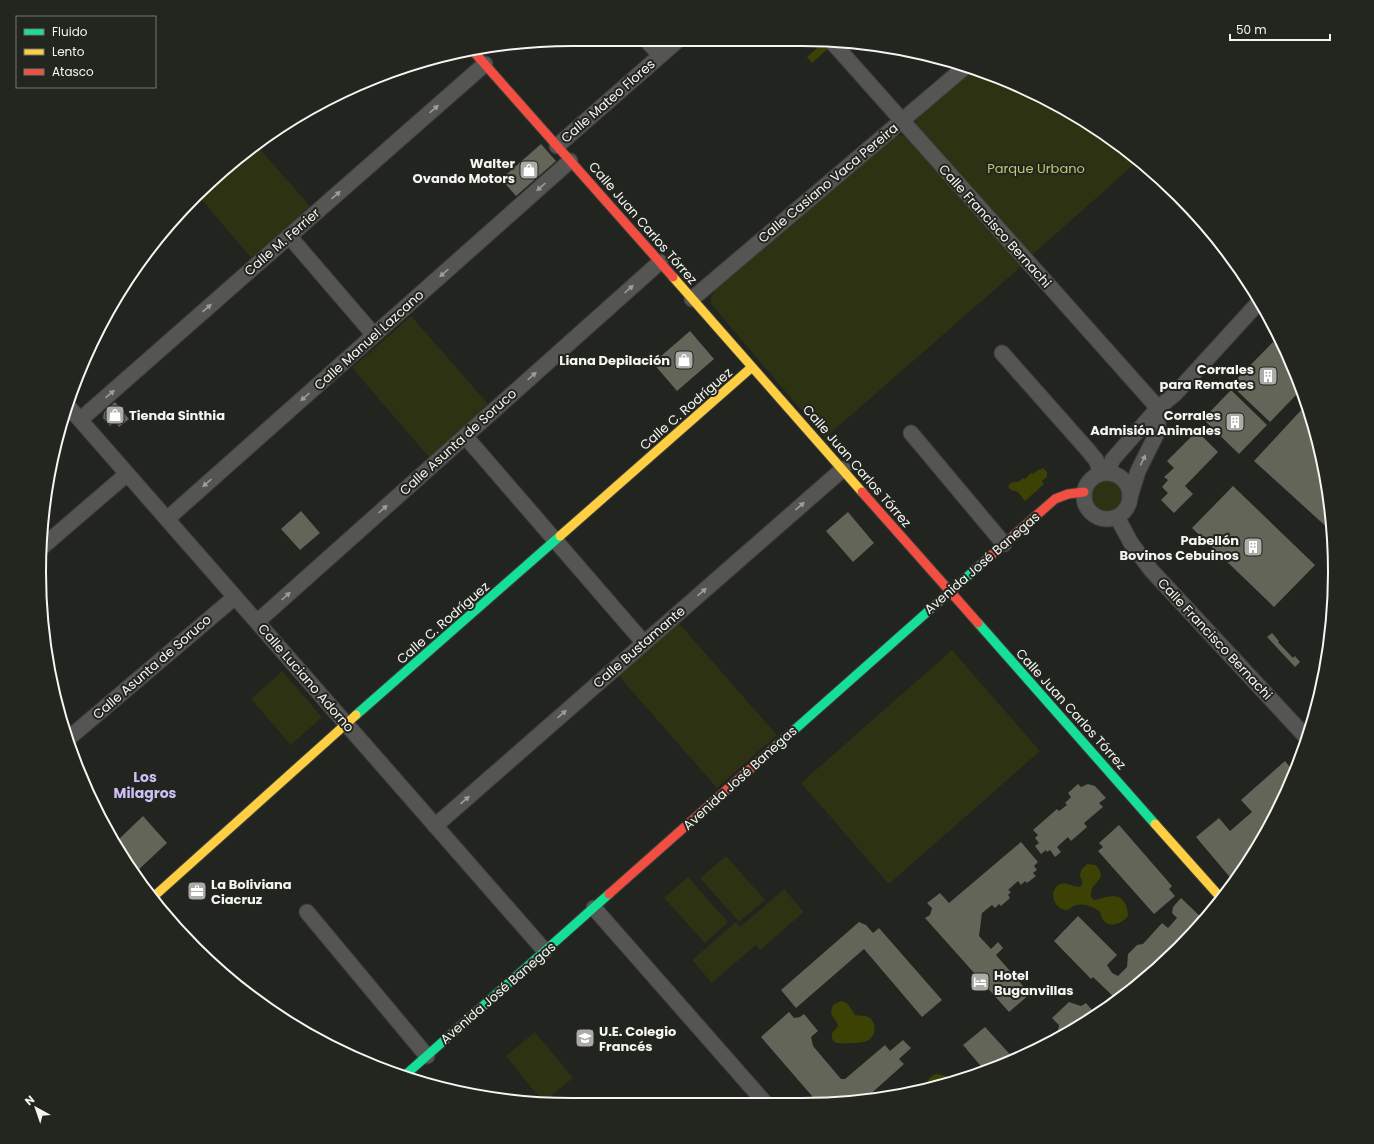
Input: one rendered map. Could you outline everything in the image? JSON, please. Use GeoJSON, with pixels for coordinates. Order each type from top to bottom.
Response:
{"type":"FeatureCollection","features":[{"type":"Feature","properties":{"kind":"street"},"geometry":{"type":"LineString","coordinates":[[652,46],[660,55]]}},
{"type":"Feature","properties":{"kind":"street","name":"Calle Mateo Flores"},"geometry":{"type":"LineString","coordinates":[[557,146],[671,46]]}},
{"type":"Feature","properties":{"kind":"street","name":"Calle Francisco Bernachi"},"geometry":{"type":"LineString","coordinates":[[837,47],[1158,408]]}},
{"type":"Feature","properties":{"kind":"street","name":"Calle Juan Carlos Tórrez"},"geometry":{"type":"LineString","coordinates":[[476,55],[1217,894]]}},
{"type":"Feature","properties":{"kind":"street","name":"Calle M. Ferrier"},"geometry":{"type":"LineString","coordinates":[[80,420],[484,64]]}},
{"type":"Feature","properties":{"kind":"street","name":"Calle Casiano Vaca Pereira"},"geometry":{"type":"LineString","coordinates":[[692,299],[960,71]]}},
{"type":"Feature","properties":{"kind":"street","name":"Calle Manuel Lazcano"},"geometry":{"type":"LineString","coordinates":[[167,519],[570,161]]}},
{"type":"Feature","properties":{"kind":"street"},"geometry":{"type":"LineString","coordinates":[[289,236],[374,335]]}},
{"type":"Feature","properties":{"kind":"street","name":"Calle Asunta de Soruco"},"geometry":{"type":"LineString","coordinates":[[257,622],[660,262]]}},
{"type":"Feature","properties":{"kind":"street"},"geometry":{"type":"LineString","coordinates":[[1104,473],[1113,459],[1158,408],[1175,394],[1256,306]]}},
{"type":"Feature","properties":{"kind":"street"},"geometry":{"type":"LineString","coordinates":[[1002,353],[1087,449],[1104,473]]}},
{"type":"Feature","properties":{"kind":"street","name":"Calle C. Rodríguez"},"geometry":{"type":"LineString","coordinates":[[157,894],[346,724],[752,367]]}},
{"type":"Feature","properties":{"kind":"street"},"geometry":{"type":"LineString","coordinates":[[1130,496],[1128,486],[1122,478],[1117,475],[1104,473],[1092,478],[1084,492],[1085,503],[1091,512],[1100,518],[1117,517],[1125,511],[1128,506],[1138,471],[1158,431],[1158,408]]}},
{"type":"Feature","properties":{"kind":"street","name":"Calle Luciano Adorno"},"geometry":{"type":"LineString","coordinates":[[72,410],[545,951]]}},
{"type":"Feature","properties":{"kind":"street"},"geometry":{"type":"LineString","coordinates":[[911,433],[1004,544]]}},
{"type":"Feature","properties":{"kind":"street"},"geometry":{"type":"LineString","coordinates":[[465,436],[644,643]]}},
{"type":"Feature","properties":{"kind":"street","name":"Calle Bustamante"},"geometry":{"type":"LineString","coordinates":[[435,826],[842,469]]}},
{"type":"Feature","properties":{"kind":"street"},"geometry":{"type":"LineString","coordinates":[[47,542],[127,474]]}},
{"type":"Feature","properties":{"kind":"street","name":"Avenida José Banegas"},"geometry":{"type":"LineString","coordinates":[[409,1072],[949,591],[1055,499],[1068,494],[1084,492]]}},
{"type":"Feature","properties":{"kind":"street","name":"Calle Francisco Bernachi"},"geometry":{"type":"LineString","coordinates":[[1117,517],[1131,543],[1151,570],[1302,733]]}},
{"type":"Feature","properties":{"kind":"street","name":"Calle Asunta de Soruco"},"geometry":{"type":"LineString","coordinates":[[72,735],[235,597]]}},
{"type":"Feature","properties":{"kind":"street"},"geometry":{"type":"LineString","coordinates":[[594,908],[762,1098]]}},
{"type":"Feature","properties":{"kind":"street"},"geometry":{"type":"LineString","coordinates":[[307,912],[427,1056]]}},
{"type":"Feature","properties":{"kind":"green space","name":"Parque Urbano"},"geometry":{"type":"Polygon","coordinates":[[[966,72],[1035,100],[1065,116],[1094,135],[1134,165],[1031,256],[919,130],[916,121],[919,114],[966,72]]]}},
{"type":"Feature","properties":{"kind":"green space"},"geometry":{"type":"Polygon","coordinates":[[[899,135],[909,137],[1023,265],[825,438],[711,304],[711,298],[716,287],[888,137],[899,135]]]}},
{"type":"Feature","properties":{"kind":"green space"},"geometry":{"type":"Polygon","coordinates":[[[260,149],[310,206],[252,259],[201,199],[225,177],[260,149]]]}},
{"type":"Feature","properties":{"kind":"green space"},"geometry":{"type":"Polygon","coordinates":[[[411,316],[488,404],[429,457],[352,368],[411,316]]]}},
{"type":"Feature","properties":{"kind":"green space"},"geometry":{"type":"Polygon","coordinates":[[[1104,480],[1110,480],[1120,487],[1123,496],[1122,502],[1116,509],[1110,512],[1104,512],[1094,505],[1091,499],[1091,493],[1098,483],[1104,480]]]}},
{"type":"Feature","properties":{"kind":"green space"},"geometry":{"type":"Polygon","coordinates":[[[677,621],[777,735],[717,788],[617,674],[677,621]]]}},
{"type":"Feature","properties":{"kind":"green space"},"geometry":{"type":"Polygon","coordinates":[[[952,650],[1040,751],[889,884],[801,783],[952,650]]]}},
{"type":"Feature","properties":{"kind":"green space"},"geometry":{"type":"Polygon","coordinates":[[[282,671],[322,717],[291,745],[251,699],[282,671]]]}},
{"type":"Feature","properties":{"kind":"green space"},"geometry":{"type":"Polygon","coordinates":[[[726,856],[765,900],[739,922],[700,878],[726,856]]]}},
{"type":"Feature","properties":{"kind":"green space"},"geometry":{"type":"Polygon","coordinates":[[[688,877],[728,922],[705,943],[664,898],[688,877]]]}},
{"type":"Feature","properties":{"kind":"green space"},"geometry":{"type":"Polygon","coordinates":[[[784,889],[804,912],[760,950],[756,945],[712,983],[692,960],[736,922],[740,927],[784,889]]]}},
{"type":"Feature","properties":{"kind":"green space"},"geometry":{"type":"Polygon","coordinates":[[[535,1032],[573,1078],[549,1097],[539,1097],[506,1056],[535,1032]]]}},
{"type":"Feature","properties":{"kind":"shaded area"},"geometry":{"type":"Polygon","coordinates":[[[819,46],[830,47],[812,63],[807,57],[819,46]]]}},
{"type":"Feature","properties":{"kind":"shaded area"},"geometry":{"type":"Polygon","coordinates":[[[1043,468],[1047,472],[1047,477],[1042,481],[1044,484],[1025,501],[1018,492],[1009,488],[1008,486],[1012,482],[1018,482],[1023,478],[1025,479],[1032,472],[1033,474],[1039,469],[1040,470],[1043,468]]]}},
{"type":"Feature","properties":{"kind":"shaded area"},"geometry":{"type":"Polygon","coordinates":[[[1087,864],[1096,865],[1101,875],[1091,891],[1091,897],[1094,900],[1108,896],[1117,896],[1123,900],[1128,916],[1124,920],[1116,924],[1108,924],[1102,918],[1100,912],[1089,906],[1076,905],[1066,910],[1062,909],[1056,904],[1053,893],[1057,886],[1067,884],[1079,887],[1082,885],[1082,880],[1080,877],[1081,870],[1087,864]]]}},
{"type":"Feature","properties":{"kind":"shaded area"},"geometry":{"type":"Polygon","coordinates":[[[841,1001],[848,1004],[855,1015],[867,1016],[870,1018],[874,1024],[874,1034],[870,1039],[865,1042],[836,1043],[832,1039],[832,1033],[838,1026],[831,1012],[833,1005],[841,1001]]]}},
{"type":"Feature","properties":{"kind":"shaded area"},"geometry":{"type":"Polygon","coordinates":[[[936,1074],[948,1077],[926,1083],[936,1074]]]}},
{"type":"Feature","properties":{"kind":"building","name":"Walter Ovando Motors"},"geometry":{"type":"Polygon","coordinates":[[[541,144],[556,161],[516,196],[501,179],[541,144]]]}},
{"type":"Feature","properties":{"kind":"building"},"geometry":{"type":"Polygon","coordinates":[[[690,331],[714,359],[677,391],[653,363],[690,331]]]}},
{"type":"Feature","properties":{"kind":"building","name":"Corrales para Remates"},"geometry":{"type":"Polygon","coordinates":[[[1273,342],[1277,346],[1297,394],[1270,422],[1231,385],[1273,342]]]}},
{"type":"Feature","properties":{"kind":"building","name":"Corrales Admisión Animales"},"geometry":{"type":"Polygon","coordinates":[[[1231,390],[1267,425],[1239,454],[1203,419],[1231,390]]]}},
{"type":"Feature","properties":{"kind":"building","name":"Tienda Sinthia"},"geometry":{"type":"Polygon","coordinates":[[[115,402],[129,419],[119,427],[115,422],[110,426],[103,418],[104,412],[115,402]]]}},
{"type":"Feature","properties":{"kind":"building"},"geometry":{"type":"Polygon","coordinates":[[[1302,409],[1318,469],[1326,526],[1254,461],[1302,409]]]}},
{"type":"Feature","properties":{"kind":"building"},"geometry":{"type":"Polygon","coordinates":[[[1197,431],[1218,452],[1185,486],[1193,494],[1174,513],[1161,500],[1168,493],[1162,487],[1168,480],[1164,477],[1174,468],[1167,461],[1197,431]]]}},
{"type":"Feature","properties":{"kind":"building","name":"Pabellón Bovinos Cebuinos"},"geometry":{"type":"Polygon","coordinates":[[[1233,486],[1315,565],[1274,607],[1192,528],[1233,486]]]}},
{"type":"Feature","properties":{"kind":"building"},"geometry":{"type":"Polygon","coordinates":[[[301,511],[320,533],[300,550],[281,529],[301,511]]]}},
{"type":"Feature","properties":{"kind":"building"},"geometry":{"type":"Polygon","coordinates":[[[848,512],[874,543],[853,562],[826,531],[848,512]]]}},
{"type":"Feature","properties":{"kind":"building"},"geometry":{"type":"Polygon","coordinates":[[[1272,633],[1293,658],[1295,656],[1300,662],[1295,667],[1267,637],[1272,633]]]}},
{"type":"Feature","properties":{"kind":"building"},"geometry":{"type":"Polygon","coordinates":[[[1285,761],[1290,767],[1274,805],[1258,835],[1230,877],[1196,837],[1219,818],[1230,831],[1252,812],[1241,800],[1285,761]]]}},
{"type":"Feature","properties":{"kind":"building"},"geometry":{"type":"Polygon","coordinates":[[[1078,784],[1081,787],[1088,784],[1095,786],[1106,798],[1099,803],[1103,807],[1084,823],[1087,827],[1071,841],[1068,837],[1057,847],[1061,852],[1055,857],[1050,850],[1047,852],[1046,850],[1041,854],[1035,846],[1039,843],[1035,838],[1038,835],[1033,830],[1057,809],[1059,811],[1067,805],[1065,803],[1071,797],[1068,793],[1078,784]]]}},
{"type":"Feature","properties":{"kind":"building"},"geometry":{"type":"Polygon","coordinates":[[[143,816],[167,843],[139,869],[119,839],[143,816]]]}},
{"type":"Feature","properties":{"kind":"building"},"geometry":{"type":"Polygon","coordinates":[[[1119,825],[1172,886],[1169,889],[1175,896],[1154,914],[1098,851],[1103,847],[1099,843],[1119,825]]]}},
{"type":"Feature","properties":{"kind":"building"},"geometry":{"type":"Polygon","coordinates":[[[1021,842],[1038,862],[1034,866],[1037,870],[1033,873],[1036,876],[1027,883],[1025,881],[1021,885],[1018,881],[1008,890],[1011,892],[1008,895],[1010,898],[1001,906],[999,904],[995,908],[992,905],[982,913],[979,936],[991,949],[998,942],[1003,948],[996,955],[1030,994],[1009,1012],[925,918],[930,915],[932,908],[927,903],[940,893],[949,903],[1021,842]]]}},
{"type":"Feature","properties":{"kind":"building"},"geometry":{"type":"Polygon","coordinates":[[[1181,898],[1200,916],[1174,944],[1149,967],[1113,996],[1093,977],[1091,979],[1054,941],[1078,916],[1117,955],[1107,965],[1112,973],[1118,976],[1127,967],[1128,954],[1137,945],[1143,944],[1162,923],[1168,928],[1177,918],[1172,913],[1173,907],[1181,898]]]}},
{"type":"Feature","properties":{"kind":"building"},"geometry":{"type":"Polygon","coordinates":[[[859,922],[866,925],[873,933],[879,928],[942,1000],[922,1017],[864,949],[796,1008],[781,990],[859,922]]]}},
{"type":"Feature","properties":{"kind":"building"},"geometry":{"type":"Polygon","coordinates":[[[1069,1002],[1081,1006],[1086,1003],[1092,1010],[1054,1034],[1058,1030],[1059,1025],[1052,1018],[1069,1002]]]}},
{"type":"Feature","properties":{"kind":"building"},"geometry":{"type":"Polygon","coordinates":[[[789,1012],[794,1018],[800,1017],[804,1014],[818,1031],[811,1037],[813,1046],[841,1079],[845,1079],[885,1045],[890,1051],[903,1040],[911,1048],[899,1059],[904,1064],[872,1093],[813,1098],[761,1037],[789,1012]]]}},
{"type":"Feature","properties":{"kind":"building"},"geometry":{"type":"Polygon","coordinates":[[[985,1027],[1010,1055],[981,1066],[963,1045],[985,1027]]]}},
{"type":"Feature","properties":{"kind":"traffic: fast"},"geometry":{"type":"LineString","coordinates":[[356,715],[560,536]]}},
{"type":"Feature","properties":{"kind":"traffic: fast"},"geometry":{"type":"LineString","coordinates":[[775,747],[987,559]]}},
{"type":"Feature","properties":{"kind":"traffic: fast"},"geometry":{"type":"LineString","coordinates":[[978,623],[1155,824]]}},
{"type":"Feature","properties":{"kind":"traffic: fast"},"geometry":{"type":"LineString","coordinates":[[409,1072],[609,894]]}},
{"type":"Feature","properties":{"kind":"traffic: slow"},"geometry":{"type":"LineString","coordinates":[[673,277],[862,492]]}},
{"type":"Feature","properties":{"kind":"traffic: slow"},"geometry":{"type":"LineString","coordinates":[[560,536],[752,367]]}},
{"type":"Feature","properties":{"kind":"traffic: slow"},"geometry":{"type":"LineString","coordinates":[[157,894],[356,715]]}},
{"type":"Feature","properties":{"kind":"traffic: slow"},"geometry":{"type":"LineString","coordinates":[[1155,824],[1217,894]]}},
{"type":"Feature","properties":{"kind":"traffic: jam"},"geometry":{"type":"LineString","coordinates":[[477,55],[673,277]]}},
{"type":"Feature","properties":{"kind":"traffic: jam"},"geometry":{"type":"LineString","coordinates":[[862,492],[978,623]]}},
{"type":"Feature","properties":{"kind":"traffic: jam"},"geometry":{"type":"LineString","coordinates":[[987,559],[1055,499],[1068,494],[1084,492]]}},
{"type":"Feature","properties":{"kind":"traffic: jam"},"geometry":{"type":"LineString","coordinates":[[609,894],[775,747]]}},
{"type":"Feature","properties":{"kind":"place","name":"Walter Ovando Motors"},"geometry":{"type":"Point","coordinates":[529,170]}},
{"type":"Feature","properties":{"kind":"place","name":"Liana Depilación"},"geometry":{"type":"Point","coordinates":[684,360]}},
{"type":"Feature","properties":{"kind":"place","name":"Corrales para Remates"},"geometry":{"type":"Point","coordinates":[1268,376]}},
{"type":"Feature","properties":{"kind":"place","name":"Tienda Sinthia"},"geometry":{"type":"Point","coordinates":[115,415]}},
{"type":"Feature","properties":{"kind":"place","name":"Corrales Admisión Animales"},"geometry":{"type":"Point","coordinates":[1235,422]}},
{"type":"Feature","properties":{"kind":"place","name":"Pabellón Bovinos Cebuinos"},"geometry":{"type":"Point","coordinates":[1253,547]}},
{"type":"Feature","properties":{"kind":"place","name":"La Boliviana Ciacruz"},"geometry":{"type":"Point","coordinates":[197,891]}},
{"type":"Feature","properties":{"kind":"place","name":"Hotel Buganvillas"},"geometry":{"type":"Point","coordinates":[980,982]}},
{"type":"Feature","properties":{"kind":"place","name":"U.E. Colegio Francés"},"geometry":{"type":"Point","coordinates":[585,1038]}},
{"type":"Feature","properties":{"kind":"district","name":"Los Milagros"},"geometry":{"type":"Point","coordinates":[145,786]}}]}
